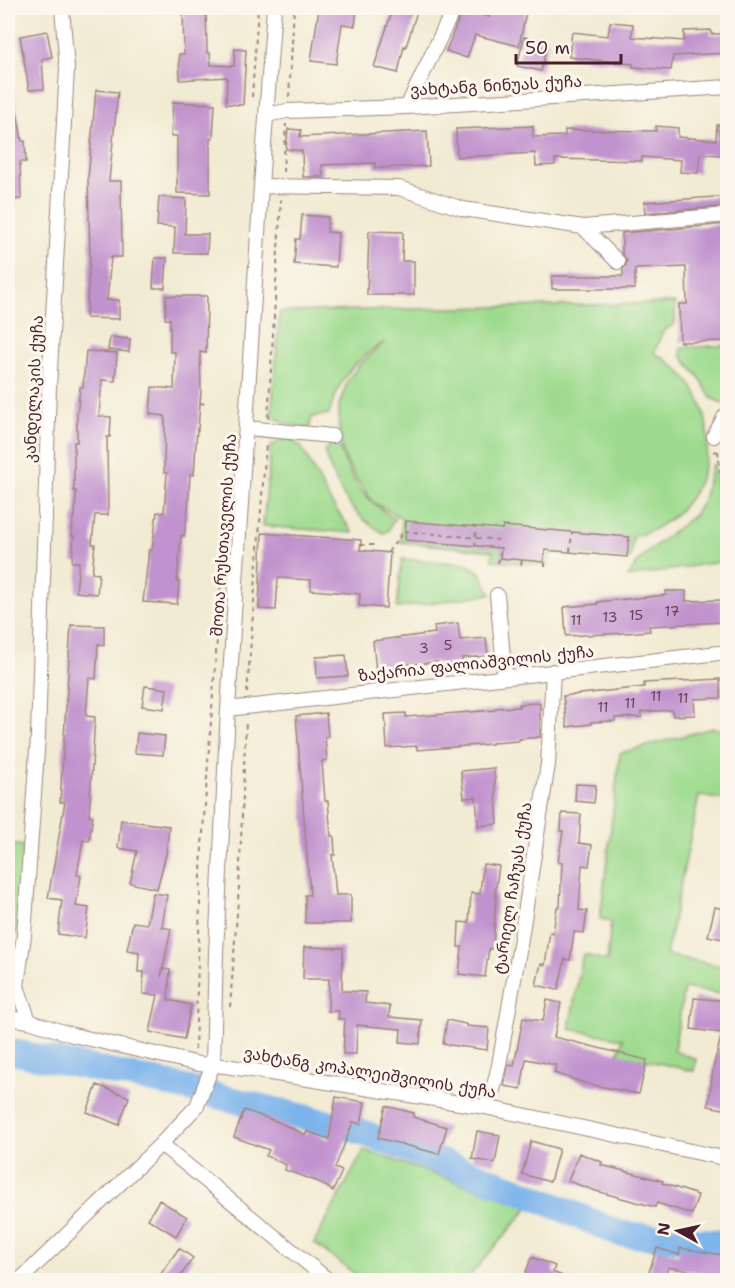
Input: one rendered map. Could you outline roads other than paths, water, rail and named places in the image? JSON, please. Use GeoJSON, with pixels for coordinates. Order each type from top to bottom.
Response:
{"type":"FeatureCollection","features":[{"type":"Feature","properties":{"kind":"street","name":"კანდელაკის ქუჩა"},"geometry":{"type":"LineString","coordinates":[[28,1021],[17,986],[24,935],[38,737],[49,387],[67,69],[62,8]]}},
{"type":"Feature","properties":{"kind":"street","name":"შოთა რუსთაველის ქუჩა"},"geometry":{"type":"LineString","coordinates":[[161,1144],[197,1106],[213,1064],[228,709],[274,8]]}},
{"type":"Feature","properties":{"kind":"street"},"geometry":{"type":"LineString","coordinates":[[407,107],[454,8]]}},
{"type":"Feature","properties":{"kind":"street","name":"ვახტანგ ნინუას ქუჩა"},"geometry":{"type":"LineString","coordinates":[[266,115],[287,111],[407,107],[728,87]]}},
{"type":"Feature","properties":{"kind":"street"},"geometry":{"type":"LineString","coordinates":[[261,186],[399,188],[463,209],[583,227],[728,215]]}},
{"type":"Feature","properties":{"kind":"street"},"geometry":{"type":"LineString","coordinates":[[583,227],[618,262]]}},
{"type":"Feature","properties":{"kind":"street"},"geometry":{"type":"LineString","coordinates":[[714,436],[721,413]]}},
{"type":"Feature","properties":{"kind":"street"},"geometry":{"type":"LineString","coordinates":[[246,428],[332,436]]}},
{"type":"Feature","properties":{"kind":"street"},"geometry":{"type":"LineString","coordinates":[[497,596],[505,677]]}},
{"type":"Feature","properties":{"kind":"street","name":"ზაქარია ფალიაშვილის ქუჩა"},"geometry":{"type":"LineString","coordinates":[[228,709],[728,652]]}},
{"type":"Feature","properties":{"kind":"street","name":"ტარიელ ჩაჩუას ქუჩა"},"geometry":{"type":"LineString","coordinates":[[485,1107],[493,1090],[499,1065],[522,934],[548,764],[554,671]]}},
{"type":"Feature","properties":{"kind":"street","name":"ვახტანგ კოპალეიშვილის ქუჩა"},"geometry":{"type":"LineString","coordinates":[[8,1018],[199,1064],[213,1064],[485,1107],[728,1159]]}},
{"type":"Feature","properties":{"kind":"street"},"geometry":{"type":"LineString","coordinates":[[20,1281],[161,1144],[328,1281]]}},
{"type":"Feature","properties":{"kind":"waterway"},"geometry":{"type":"LineString","coordinates":[[8,1051],[164,1083],[353,1129],[525,1193],[621,1234],[728,1243]]}}]}
